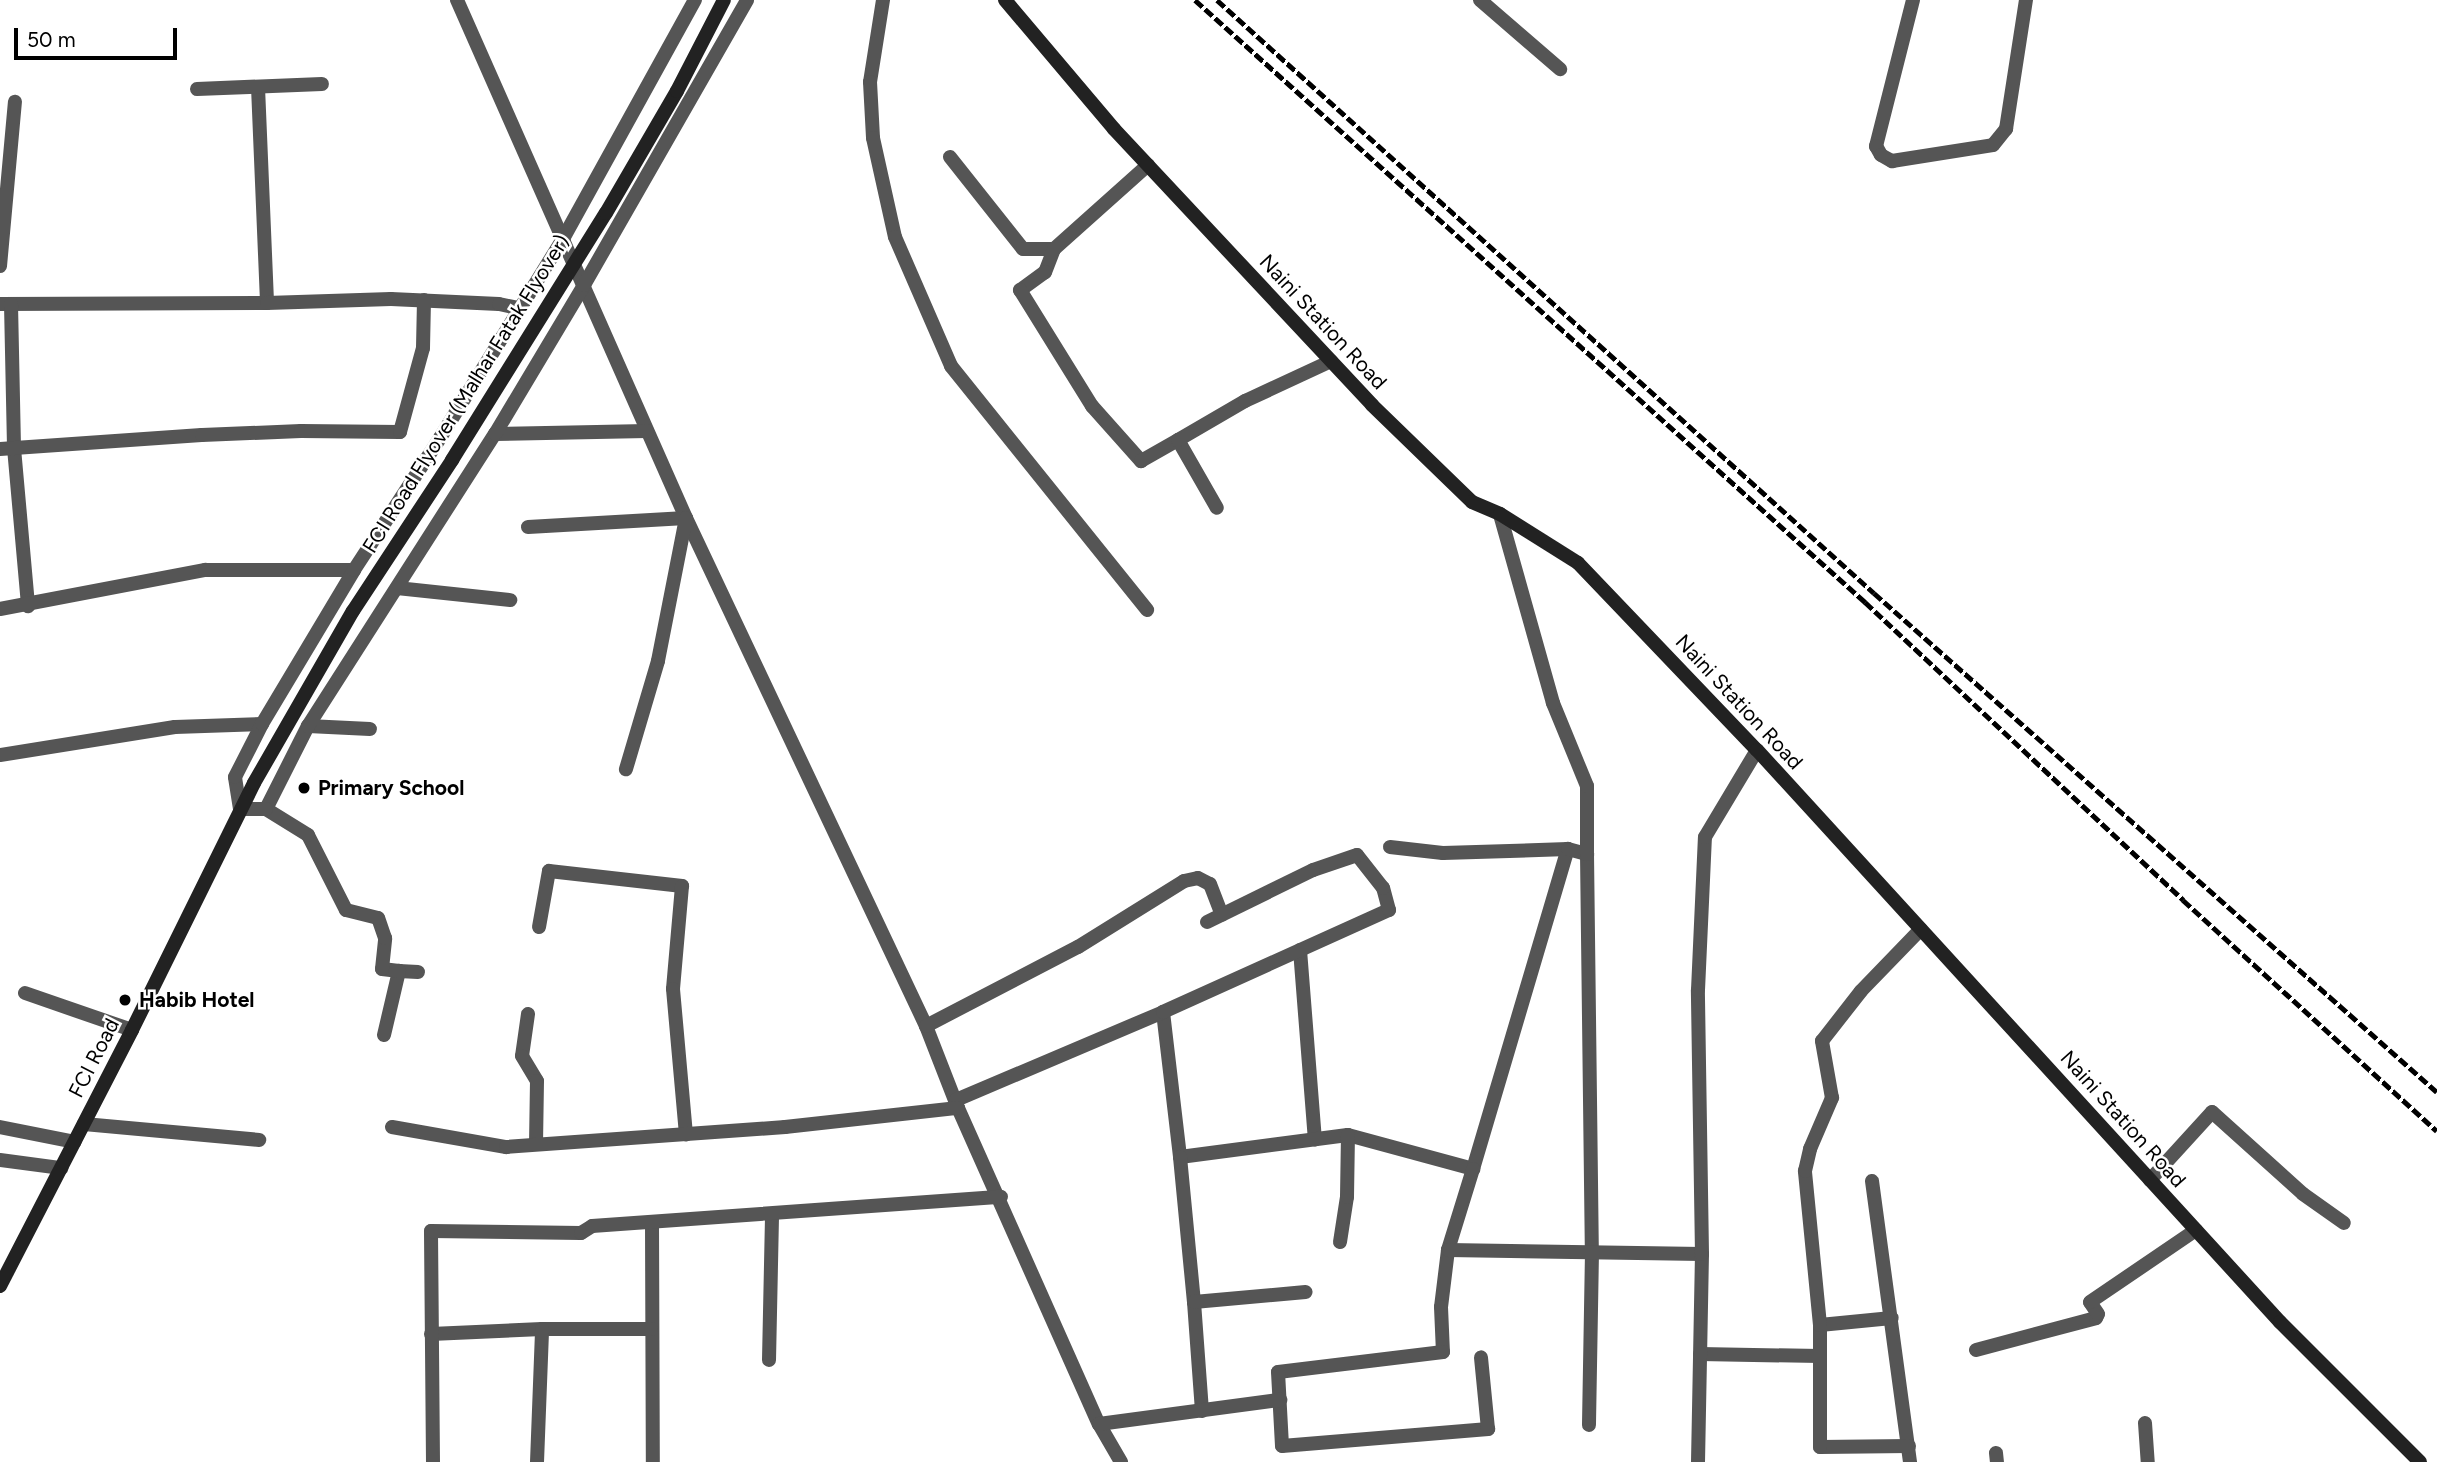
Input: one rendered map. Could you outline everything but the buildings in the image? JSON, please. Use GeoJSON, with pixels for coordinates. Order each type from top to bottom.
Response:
{"type":"FeatureCollection","features":[{"type":"Feature","properties":{"kind":"street"},"geometry":{"type":"LineString","coordinates":[[457,0],[686,518],[926,1026],[957,1104],[1099,1424],[1121,1462]]}},
{"type":"Feature","properties":{"kind":"street"},"geometry":{"type":"LineString","coordinates":[[418,972],[382,969],[385,938],[378,918],[346,910],[308,835],[266,809],[240,809],[236,777],[262,724],[354,570],[440,438],[564,237],[695,0]]}},
{"type":"Feature","properties":{"kind":"street","name":"FCI Road Flyover (Malhar Fatak Flyover)"},"geometry":{"type":"LineString","coordinates":[[240,809],[353,611],[452,460],[606,213],[677,91],[724,0]]}},
{"type":"Feature","properties":{"kind":"street"},"geometry":{"type":"LineString","coordinates":[[266,809],[308,726],[495,434],[584,285],[747,0]]}},
{"type":"Feature","properties":{"kind":"street"},"geometry":{"type":"LineString","coordinates":[[883,0],[870,82],[873,138],[895,237],[951,366],[1147,610]]}},
{"type":"Feature","properties":{"kind":"street","name":"Naini Station Road"},"geometry":{"type":"LineString","coordinates":[[1005,0],[1148,165],[1331,361],[1472,502],[1500,513],[1578,563],[1757,750],[2280,1322],[2420,1462]]}},
{"type":"Feature","properties":{"kind":"street"},"geometry":{"type":"LineString","coordinates":[[1480,0],[1560,69]]}},
{"type":"Feature","properties":{"kind":"street"},"geometry":{"type":"LineString","coordinates":[[1913,0],[1876,146],[1881,155],[1892,161],[1993,145],[2006,129],[2026,0]]}},
{"type":"Feature","properties":{"kind":"street"},"geometry":{"type":"LineString","coordinates":[[197,89],[322,84]]}},
{"type":"Feature","properties":{"kind":"street"},"geometry":{"type":"LineString","coordinates":[[258,86],[267,303]]}},
{"type":"Feature","properties":{"kind":"street"},"geometry":{"type":"LineString","coordinates":[[0,266],[15,102]]}},
{"type":"Feature","properties":{"kind":"street"},"geometry":{"type":"LineString","coordinates":[[950,156],[1023,249],[1054,249]]}},
{"type":"Feature","properties":{"kind":"street"},"geometry":{"type":"LineString","coordinates":[[1148,165],[1054,249],[1045,272],[1020,290],[1092,406],[1141,461],[1245,401],[1331,361]]}},
{"type":"Feature","properties":{"kind":"street"},"geometry":{"type":"LineString","coordinates":[[28,606],[7,448],[6,304],[424,300],[499,304],[519,308]]}},
{"type":"Feature","properties":{"kind":"street"},"geometry":{"type":"LineString","coordinates":[[7,448],[252,433],[400,432],[423,348],[424,300]]}},
{"type":"Feature","properties":{"kind":"street"},"geometry":{"type":"LineString","coordinates":[[495,434],[648,431]]}},
{"type":"Feature","properties":{"kind":"street"},"geometry":{"type":"LineString","coordinates":[[1178,440],[1217,508]]}},
{"type":"Feature","properties":{"kind":"street"},"geometry":{"type":"LineString","coordinates":[[1500,513],[1553,703],[1587,786],[1592,1252],[1589,1425]]}},
{"type":"Feature","properties":{"kind":"street"},"geometry":{"type":"LineString","coordinates":[[528,527],[686,518]]}},
{"type":"Feature","properties":{"kind":"street"},"geometry":{"type":"LineString","coordinates":[[626,769],[659,662],[686,518]]}},
{"type":"Feature","properties":{"kind":"street"},"geometry":{"type":"LineString","coordinates":[[0,610],[205,570],[354,570]]}},
{"type":"Feature","properties":{"kind":"street"},"geometry":{"type":"LineString","coordinates":[[397,588],[510,600]]}},
{"type":"Feature","properties":{"kind":"street"},"geometry":{"type":"LineString","coordinates":[[0,755],[175,727],[262,724]]}},
{"type":"Feature","properties":{"kind":"street"},"geometry":{"type":"LineString","coordinates":[[308,726],[370,729]]}},
{"type":"Feature","properties":{"kind":"street"},"geometry":{"type":"LineString","coordinates":[[1698,1462],[1702,1254],[1698,990],[1705,837],[1757,750]]}},
{"type":"Feature","properties":{"kind":"street","name":"FCI Road"},"geometry":{"type":"LineString","coordinates":[[0,1286],[132,1030],[240,809]]}},
{"type":"Feature","properties":{"kind":"street"},"geometry":{"type":"LineString","coordinates":[[1391,847],[1443,853],[1568,849],[1587,854]]}},
{"type":"Feature","properties":{"kind":"street"},"geometry":{"type":"LineString","coordinates":[[1481,1357],[1488,1429],[1282,1446],[1278,1372],[1443,1352],[1441,1307],[1448,1250],[1568,849]]}},
{"type":"Feature","properties":{"kind":"street"},"geometry":{"type":"LineString","coordinates":[[392,1127],[506,1147],[686,1134],[957,1104],[1389,910],[1383,888],[1357,855],[1313,870],[1208,922]]}},
{"type":"Feature","properties":{"kind":"street"},"geometry":{"type":"LineString","coordinates":[[539,927],[549,872],[682,886],[673,989],[686,1134]]}},
{"type":"Feature","properties":{"kind":"street"},"geometry":{"type":"LineString","coordinates":[[926,1026],[1078,947],[1184,881],[1198,878],[1210,884],[1223,915]]}},
{"type":"Feature","properties":{"kind":"street"},"geometry":{"type":"LineString","coordinates":[[1909,1446],[1820,1447],[1820,1325],[1805,1171],[1810,1149],[1832,1098],[1822,1041],[1861,991],[1921,929]]}},
{"type":"Feature","properties":{"kind":"street"},"geometry":{"type":"LineString","coordinates":[[1300,950],[1315,1139]]}},
{"type":"Feature","properties":{"kind":"street"},"geometry":{"type":"LineString","coordinates":[[384,1035],[399,971]]}},
{"type":"Feature","properties":{"kind":"street"},"geometry":{"type":"LineString","coordinates":[[25,993],[132,1030]]}},
{"type":"Feature","properties":{"kind":"street"},"geometry":{"type":"LineString","coordinates":[[1163,1012],[1180,1157],[1202,1411]]}},
{"type":"Feature","properties":{"kind":"street"},"geometry":{"type":"LineString","coordinates":[[527,1014],[522,1056],[537,1081],[536,1144]]}},
{"type":"Feature","properties":{"kind":"street"},"geometry":{"type":"LineString","coordinates":[[2150,1180],[2212,1112],[2303,1194],[2344,1223]]}},
{"type":"Feature","properties":{"kind":"street"},"geometry":{"type":"LineString","coordinates":[[84,1124],[259,1140]]}},
{"type":"Feature","properties":{"kind":"street"},"geometry":{"type":"LineString","coordinates":[[0,1127],[75,1142]]}},
{"type":"Feature","properties":{"kind":"street"},"geometry":{"type":"LineString","coordinates":[[1180,1157],[1348,1135],[1473,1169]]}},
{"type":"Feature","properties":{"kind":"street"},"geometry":{"type":"LineString","coordinates":[[1340,1242],[1348,1197],[1348,1135]]}},
{"type":"Feature","properties":{"kind":"street"},"geometry":{"type":"LineString","coordinates":[[0,1160],[61,1168]]}},
{"type":"Feature","properties":{"kind":"street"},"geometry":{"type":"LineString","coordinates":[[1872,1181],[1910,1462]]}},
{"type":"Feature","properties":{"kind":"street"},"geometry":{"type":"LineString","coordinates":[[433,1462],[431,1231],[581,1233],[592,1226],[1000,1197]]}},
{"type":"Feature","properties":{"kind":"street"},"geometry":{"type":"LineString","coordinates":[[769,1360],[772,1214]]}},
{"type":"Feature","properties":{"kind":"street"},"geometry":{"type":"LineString","coordinates":[[652,1223],[653,1462]]}},
{"type":"Feature","properties":{"kind":"street"},"geometry":{"type":"LineString","coordinates":[[1976,1350],[2096,1318],[2098,1314],[2090,1302],[2196,1230]]}},
{"type":"Feature","properties":{"kind":"street"},"geometry":{"type":"LineString","coordinates":[[1448,1250],[1702,1254]]}},
{"type":"Feature","properties":{"kind":"street"},"geometry":{"type":"LineString","coordinates":[[1194,1302],[1306,1292]]}},
{"type":"Feature","properties":{"kind":"street"},"geometry":{"type":"LineString","coordinates":[[1820,1325],[1892,1318]]}},
{"type":"Feature","properties":{"kind":"street"},"geometry":{"type":"LineString","coordinates":[[431,1334],[542,1329],[651,1329]]}},
{"type":"Feature","properties":{"kind":"street"},"geometry":{"type":"LineString","coordinates":[[537,1462],[542,1329]]}},
{"type":"Feature","properties":{"kind":"street"},"geometry":{"type":"LineString","coordinates":[[1700,1354],[1820,1356]]}},
{"type":"Feature","properties":{"kind":"street"},"geometry":{"type":"LineString","coordinates":[[1099,1424],[1280,1400]]}},
{"type":"Feature","properties":{"kind":"street"},"geometry":{"type":"LineString","coordinates":[[2145,1423],[2148,1462]]}},
{"type":"Feature","properties":{"kind":"railway"},"geometry":{"type":"LineString","coordinates":[[1195,0],[1865,602],[2183,900],[2437,1131]]}},
{"type":"Feature","properties":{"kind":"railway"},"geometry":{"type":"LineString","coordinates":[[1217,0],[1874,593],[2437,1092]]}},
{"type":"Feature","properties":{"kind":"place","name":"Primary School"},"geometry":{"type":"Point","coordinates":[304,788]}},
{"type":"Feature","properties":{"kind":"place","name":"Habib Hotel"},"geometry":{"type":"Point","coordinates":[125,1000]}}]}
